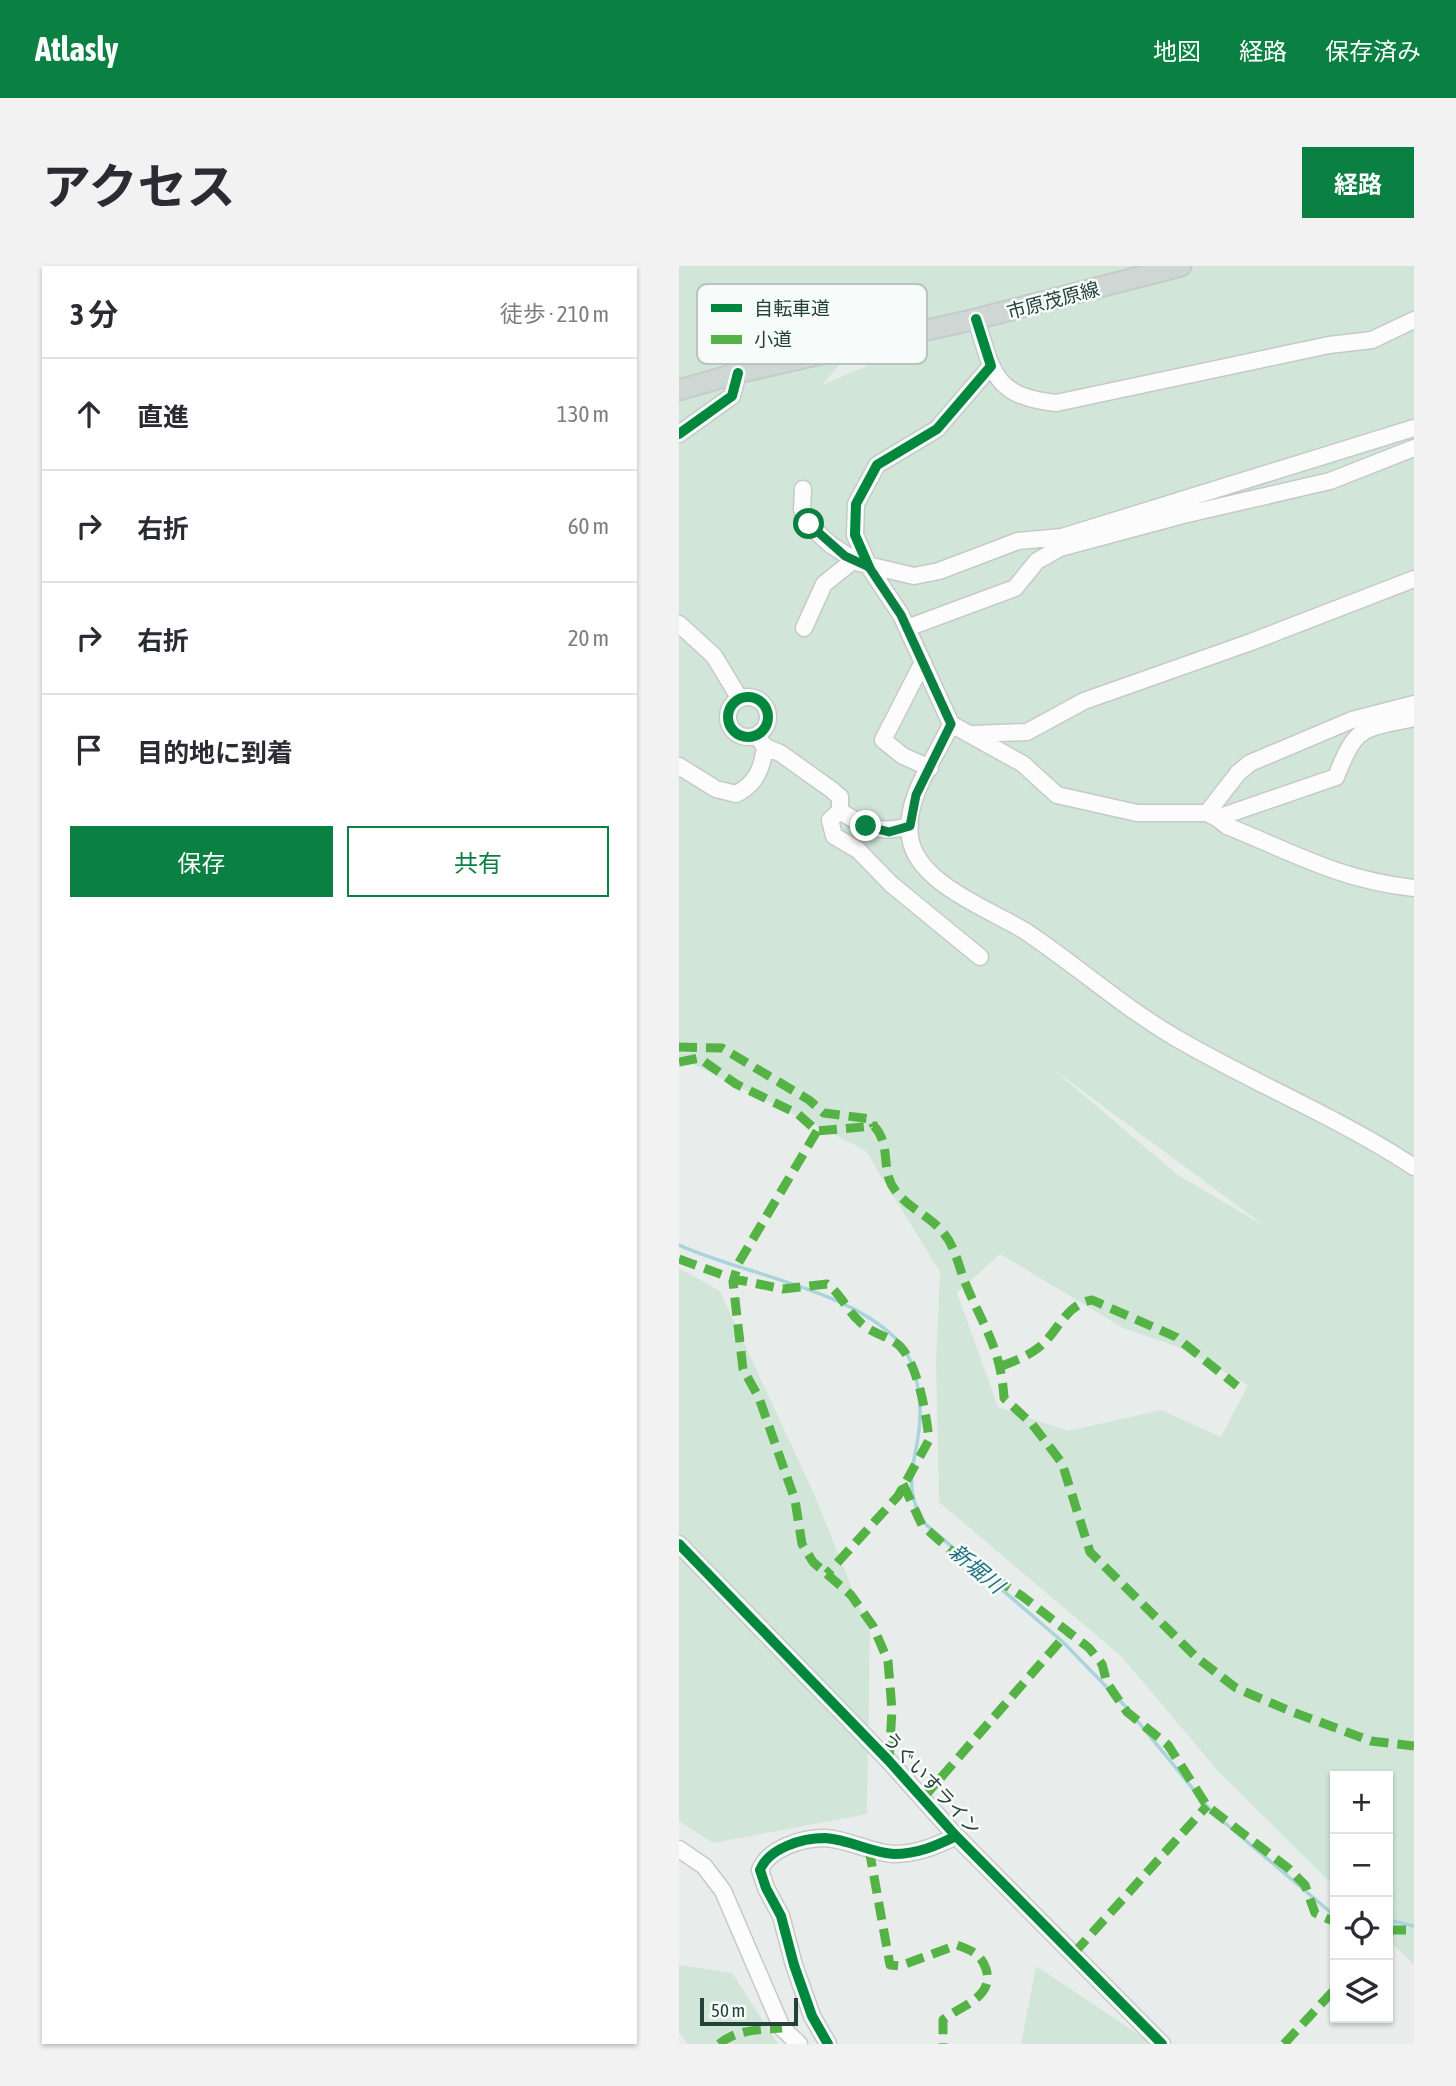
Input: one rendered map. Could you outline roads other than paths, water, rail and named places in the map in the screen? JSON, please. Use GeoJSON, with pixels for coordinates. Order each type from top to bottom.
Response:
{"type":"FeatureCollection","features":[{"type":"Feature","properties":{"kind":"main road","name":"市原茂原線"},"geometry":{"type":"LineString","coordinates":[[927,331],[1181,266]]}},
{"type":"Feature","properties":{"kind":"main road","name":"市原茂原線"},"geometry":{"type":"LineString","coordinates":[[679,390],[778,364]]}},
{"type":"Feature","properties":{"kind":"street"},"geometry":{"type":"LineString","coordinates":[[976,320],[991,366],[1009,392],[1029,400],[1056,403],[1329,345],[1372,340],[1414,320]]}},
{"type":"Feature","properties":{"kind":"street"},"geometry":{"type":"LineString","coordinates":[[861,564],[855,536],[856,504],[877,465],[937,429],[991,366]]}},
{"type":"Feature","properties":{"kind":"street"},"geometry":{"type":"LineString","coordinates":[[679,434],[733,396],[738,373]]}},
{"type":"Feature","properties":{"kind":"street"},"geometry":{"type":"LineString","coordinates":[[804,628],[824,584],[861,564],[914,576],[939,571],[1018,541],[1062,537],[1414,428]]}},
{"type":"Feature","properties":{"kind":"street"},"geometry":{"type":"LineString","coordinates":[[907,628],[1016,587],[1037,561],[1060,548],[1183,515],[1330,481],[1414,448]]}},
{"type":"Feature","properties":{"kind":"street"},"geometry":{"type":"LineString","coordinates":[[803,488],[801,510],[809,524],[861,564],[907,628],[951,724],[1023,764],[1057,795],[1137,813],[1212,815],[1336,777],[1350,741],[1362,730],[1414,718]]}},
{"type":"Feature","properties":{"kind":"street"},"geometry":{"type":"LineString","coordinates":[[971,735],[1027,732],[1084,701],[1251,642],[1414,579]]}},
{"type":"Feature","properties":{"kind":"street"},"geometry":{"type":"LineString","coordinates":[[679,624],[714,656],[740,699]]}},
{"type":"Feature","properties":{"kind":"street"},"geometry":{"type":"LineString","coordinates":[[923,663],[883,740],[903,756],[930,768]]}},
{"type":"Feature","properties":{"kind":"street"},"geometry":{"type":"LineString","coordinates":[[679,766],[716,789],[736,794],[751,786],[763,764],[761,741],[767,724],[766,709],[755,698],[740,699],[729,710],[730,726],[741,736],[761,741],[780,753],[840,797],[840,811],[830,820],[834,835],[858,850],[891,884],[980,957]]}},
{"type":"Feature","properties":{"kind":"street"},"geometry":{"type":"LineString","coordinates":[[1212,815],[1238,773],[1250,763],[1352,720],[1414,704]]}},
{"type":"Feature","properties":{"kind":"street"},"geometry":{"type":"LineString","coordinates":[[951,724],[916,795],[910,826],[909,838],[918,860],[935,878],[1025,932],[1175,1038],[1341,1123],[1414,1167]]}},
{"type":"Feature","properties":{"kind":"street"},"geometry":{"type":"LineString","coordinates":[[840,811],[876,829],[889,832],[910,826]]}},
{"type":"Feature","properties":{"kind":"street"},"geometry":{"type":"LineString","coordinates":[[1212,815],[1227,826],[1329,870],[1372,883],[1414,888]]}},
{"type":"Feature","properties":{"kind":"street","name":"うぐいすライン"},"geometry":{"type":"LineString","coordinates":[[679,1544],[889,1761],[956,1836],[1162,2044]]}},
{"type":"Feature","properties":{"kind":"street"},"geometry":{"type":"LineString","coordinates":[[828,2044],[812,2016],[793,1965],[781,1916],[766,1888],[760,1870],[764,1860],[780,1848],[825,1838],[894,1854],[931,1849],[956,1836]]}},
{"type":"Feature","properties":{"kind":"street"},"geometry":{"type":"LineString","coordinates":[[679,1849],[704,1866],[723,1891],[782,2028],[799,2044]]}},
{"type":"Feature","properties":{"kind":"waterway","name":"新堀川"},"geometry":{"type":"LineString","coordinates":[[679,1245],[823,1295],[876,1322],[897,1340],[908,1355],[915,1372],[918,1391],[920,1425],[912,1492],[923,1522],[1063,1642],[1126,1707],[1212,1812],[1330,1912]]}},
{"type":"Feature","properties":{"kind":"waterway","name":"新堀川"},"geometry":{"type":"LineString","coordinates":[[1393,1921],[1414,1926]]}}]}
